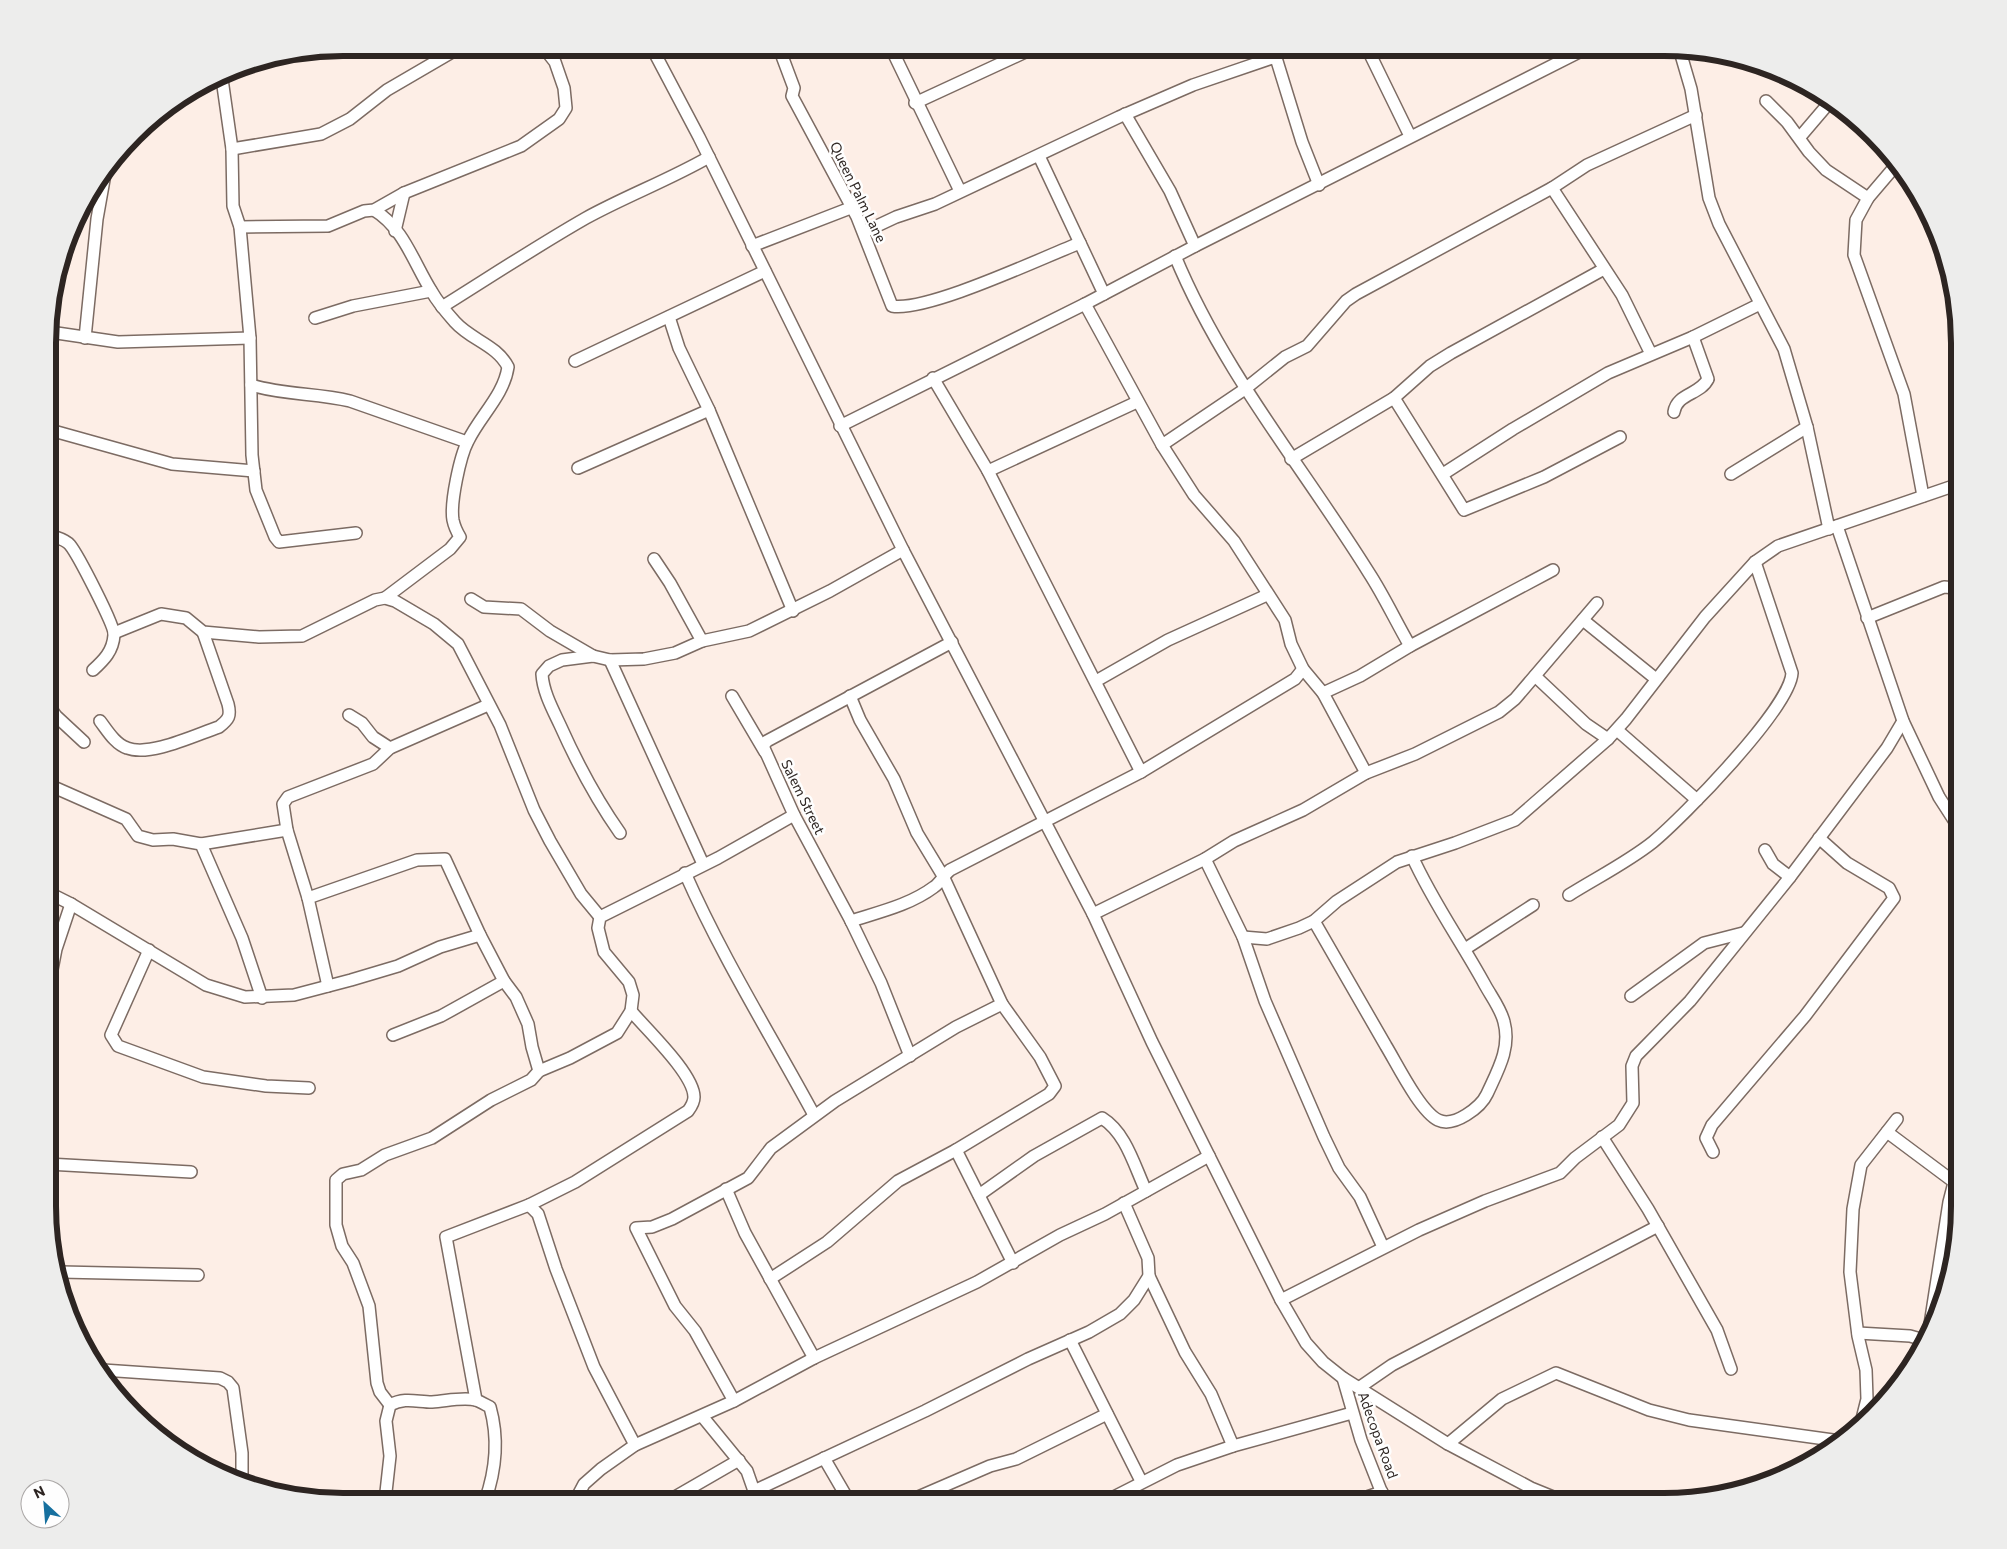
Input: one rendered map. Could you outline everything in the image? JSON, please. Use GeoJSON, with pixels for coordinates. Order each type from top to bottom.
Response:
{"type":"FeatureCollection","features":[{"type":"Feature","properties":{"kind":"street"},"geometry":{"type":"LineString","coordinates":[[232,149],[321,134],[350,119],[387,90],[445,56]]}},
{"type":"Feature","properties":{"kind":"street"},"geometry":{"type":"LineString","coordinates":[[240,227],[328,226],[364,211],[374,210],[404,193],[521,146],[559,120],[566,108],[564,88],[555,62],[550,56]]}},
{"type":"Feature","properties":{"kind":"street"},"geometry":{"type":"LineString","coordinates":[[656,56],[709,157],[840,426],[903,550],[1093,914],[1208,1156],[1281,1300],[1306,1343],[1323,1362],[1343,1378],[1448,1444],[1542,1493]]}},
{"type":"Feature","properties":{"kind":"street","name":"Queen Palm Lane"},"geometry":{"type":"LineString","coordinates":[[783,56],[794,88],[792,96],[853,208],[892,306],[899,307],[935,299],[1080,243]]}},
{"type":"Feature","properties":{"kind":"street"},"geometry":{"type":"LineString","coordinates":[[894,56],[915,103],[960,191]]}},
{"type":"Feature","properties":{"kind":"street"},"geometry":{"type":"LineString","coordinates":[[915,103],[1017,56]]}},
{"type":"Feature","properties":{"kind":"street"},"geometry":{"type":"LineString","coordinates":[[864,232],[896,217],[935,204],[1125,114],[1264,56]]}},
{"type":"Feature","properties":{"kind":"street"},"geometry":{"type":"LineString","coordinates":[[1275,56],[1302,142],[1319,185]]}},
{"type":"Feature","properties":{"kind":"street"},"geometry":{"type":"LineString","coordinates":[[1370,56],[1410,136]]}},
{"type":"Feature","properties":{"kind":"street"},"geometry":{"type":"LineString","coordinates":[[840,426],[933,378],[1086,304],[1175,256],[1571,56]]}},
{"type":"Feature","properties":{"kind":"street"},"geometry":{"type":"LineString","coordinates":[[1681,57],[1696,115],[1709,198],[1719,224],[1784,349],[1833,527],[1903,721],[1938,797],[1951,816]]}},
{"type":"Feature","properties":{"kind":"street"},"geometry":{"type":"LineString","coordinates":[[223,83],[232,149],[233,206],[240,227],[250,338],[256,490],[275,537],[279,542],[356,533]]}},
{"type":"Feature","properties":{"kind":"street"},"geometry":{"type":"LineString","coordinates":[[1766,101],[1800,137],[1809,152],[1826,170],[1868,198]]}},
{"type":"Feature","properties":{"kind":"street"},"geometry":{"type":"LineString","coordinates":[[1800,137],[1826,107]]}},
{"type":"Feature","properties":{"kind":"street"},"geometry":{"type":"LineString","coordinates":[[1125,114],[1170,191],[1195,246]]}},
{"type":"Feature","properties":{"kind":"street"},"geometry":{"type":"LineString","coordinates":[[1162,445],[1246,390],[1285,357],[1307,346],[1346,301],[1449,242],[1552,188],[1588,165],[1696,115]]}},
{"type":"Feature","properties":{"kind":"street"},"geometry":{"type":"LineString","coordinates":[[1039,156],[1104,294]]}},
{"type":"Feature","properties":{"kind":"street"},"geometry":{"type":"LineString","coordinates":[[442,307],[505,266],[586,218],[630,195],[654,187],[709,157]]}},
{"type":"Feature","properties":{"kind":"street"},"geometry":{"type":"LineString","coordinates":[[1892,170],[1868,198],[1856,220],[1854,255],[1904,394],[1923,496]]}},
{"type":"Feature","properties":{"kind":"street"},"geometry":{"type":"LineString","coordinates":[[86,338],[97,219],[103,188]]}},
{"type":"Feature","properties":{"kind":"street"},"geometry":{"type":"LineString","coordinates":[[1552,188],[1622,296],[1651,354]]}},
{"type":"Feature","properties":{"kind":"street"},"geometry":{"type":"LineString","coordinates":[[395,231],[404,193]]}},
{"type":"Feature","properties":{"kind":"street"},"geometry":{"type":"LineString","coordinates":[[752,246],[853,208]]}},
{"type":"Feature","properties":{"kind":"street"},"geometry":{"type":"LineString","coordinates":[[203,632],[259,637],[302,636],[376,600],[385,598],[450,549],[460,538],[453,520],[454,493],[467,442],[507,376],[508,367],[498,354],[457,325],[431,291],[406,244],[385,217],[374,210]]}},
{"type":"Feature","properties":{"kind":"street"},"geometry":{"type":"LineString","coordinates":[[1175,256],[1206,323],[1246,390],[1369,573],[1410,646]]}},
{"type":"Feature","properties":{"kind":"street"},"geometry":{"type":"LineString","coordinates":[[1291,459],[1394,398],[1424,371],[1451,353],[1604,269]]}},
{"type":"Feature","properties":{"kind":"street"},"geometry":{"type":"LineString","coordinates":[[575,361],[765,271]]}},
{"type":"Feature","properties":{"kind":"street"},"geometry":{"type":"LineString","coordinates":[[315,318],[353,306],[431,291]]}},
{"type":"Feature","properties":{"kind":"street"},"geometry":{"type":"LineString","coordinates":[[1086,304],[1162,445],[1194,495],[1234,541],[1285,620],[1291,644],[1303,669],[1323,693],[1366,773]]}},
{"type":"Feature","properties":{"kind":"street"},"geometry":{"type":"LineString","coordinates":[[1443,474],[1560,400],[1608,373],[1693,337],[1760,304]]}},
{"type":"Feature","properties":{"kind":"street"},"geometry":{"type":"LineString","coordinates":[[669,317],[679,348],[709,410],[793,611]]}},
{"type":"Feature","properties":{"kind":"street"},"geometry":{"type":"LineString","coordinates":[[57,333],[118,342],[250,338]]}},
{"type":"Feature","properties":{"kind":"street"},"geometry":{"type":"LineString","coordinates":[[1674,412],[1679,400],[1704,385],[1708,379],[1693,337]]}},
{"type":"Feature","properties":{"kind":"street"},"geometry":{"type":"LineString","coordinates":[[933,378],[988,471],[1141,772]]}},
{"type":"Feature","properties":{"kind":"street"},"geometry":{"type":"LineString","coordinates":[[251,385],[265,390],[332,396],[467,442]]}},
{"type":"Feature","properties":{"kind":"street"},"geometry":{"type":"LineString","coordinates":[[1394,398],[1464,510],[1544,477],[1620,437]]}},
{"type":"Feature","properties":{"kind":"street"},"geometry":{"type":"LineString","coordinates":[[988,471],[1138,402]]}},
{"type":"Feature","properties":{"kind":"street"},"geometry":{"type":"LineString","coordinates":[[578,468],[709,410]]}},
{"type":"Feature","properties":{"kind":"street"},"geometry":{"type":"LineString","coordinates":[[1731,474],[1807,427]]}},
{"type":"Feature","properties":{"kind":"street"},"geometry":{"type":"LineString","coordinates":[[56,432],[172,464],[254,471]]}},
{"type":"Feature","properties":{"kind":"street"},"geometry":{"type":"LineString","coordinates":[[1243,937],[1267,939],[1314,921],[1327,908],[1378,873],[1412,856],[1455,844],[1515,820],[1608,739],[1704,617],[1755,562],[1778,546],[1951,487]]}},
{"type":"Feature","properties":{"kind":"street"},"geometry":{"type":"LineString","coordinates":[[56,538],[70,545],[93,583],[114,633],[106,658],[93,670]]}},
{"type":"Feature","properties":{"kind":"street"},"geometry":{"type":"LineString","coordinates":[[472,599],[484,607],[521,609],[550,631],[593,656],[610,660],[644,659],[675,653],[702,641],[749,631],[793,611],[903,550]]}},
{"type":"Feature","properties":{"kind":"street"},"geometry":{"type":"LineString","coordinates":[[654,558],[702,641]]}},
{"type":"Feature","properties":{"kind":"street"},"geometry":{"type":"LineString","coordinates":[[1569,895],[1652,842],[1697,800],[1750,743],[1792,683],[1792,673],[1755,562]]}},
{"type":"Feature","properties":{"kind":"street"},"geometry":{"type":"LineString","coordinates":[[1323,693],[1360,676],[1410,646],[1553,570]]}},
{"type":"Feature","properties":{"kind":"street"},"geometry":{"type":"LineString","coordinates":[[1867,618],[1944,587],[1951,588]]}},
{"type":"Feature","properties":{"kind":"street"},"geometry":{"type":"LineString","coordinates":[[1096,681],[1168,640],[1267,594]]}},
{"type":"Feature","properties":{"kind":"street"},"geometry":{"type":"LineString","coordinates":[[385,598],[395,601],[434,624],[458,644],[500,725],[534,810],[550,841],[581,894],[600,917],[598,928],[604,952],[629,982],[632,995],[631,1012],[617,1033],[570,1058],[540,1071],[530,1080],[491,1100],[432,1138],[385,1155],[361,1170],[343,1174],[336,1180],[336,1225],[342,1246],[354,1263],[364,1289],[369,1306],[377,1383],[380,1392],[390,1405]]}},
{"type":"Feature","properties":{"kind":"street"},"geometry":{"type":"LineString","coordinates":[[1093,914],[1205,859],[1234,841],[1303,810],[1366,773],[1415,754],[1498,712],[1515,699],[1597,603]]}},
{"type":"Feature","properties":{"kind":"street"},"geometry":{"type":"LineString","coordinates":[[100,721],[112,737],[125,748],[143,752],[219,727],[228,720],[230,714],[203,632],[186,618],[161,614],[114,633]]}},
{"type":"Feature","properties":{"kind":"street"},"geometry":{"type":"LineString","coordinates":[[1583,620],[1656,679]]}},
{"type":"Feature","properties":{"kind":"street","name":"Salem Street"},"geometry":{"type":"LineString","coordinates":[[910,1056],[881,983],[851,921],[794,815],[763,746],[850,696],[952,642]]}},
{"type":"Feature","properties":{"kind":"street"},"geometry":{"type":"LineString","coordinates":[[593,656],[562,660],[549,666],[542,674],[542,681],[554,714],[585,779],[620,833]]}},
{"type":"Feature","properties":{"kind":"street"},"geometry":{"type":"LineString","coordinates":[[610,660],[703,864]]}},
{"type":"Feature","properties":{"kind":"street"},"geometry":{"type":"LineString","coordinates":[[851,921],[901,904],[936,886],[943,876],[968,859],[1141,772],[1295,679],[1303,669]]}},
{"type":"Feature","properties":{"kind":"street"},"geometry":{"type":"LineString","coordinates":[[1535,676],[1586,724],[1608,739]]}},
{"type":"Feature","properties":{"kind":"street"},"geometry":{"type":"LineString","coordinates":[[732,696],[765,752]]}},
{"type":"Feature","properties":{"kind":"street"},"geometry":{"type":"LineString","coordinates":[[770,1278],[827,1242],[898,1181],[956,1150],[1054,1090],[1053,1079],[1002,1004],[943,876],[917,833],[894,779],[860,720],[850,696]]}},
{"type":"Feature","properties":{"kind":"street"},"geometry":{"type":"LineString","coordinates":[[328,986],[308,898],[287,830],[283,804],[288,796],[373,764],[390,748],[459,719],[488,704]]}},
{"type":"Feature","properties":{"kind":"street"},"geometry":{"type":"LineString","coordinates":[[349,714],[362,723],[373,737],[390,748]]}},
{"type":"Feature","properties":{"kind":"street"},"geometry":{"type":"LineString","coordinates":[[56,716],[84,742]]}},
{"type":"Feature","properties":{"kind":"street"},"geometry":{"type":"LineString","coordinates":[[1281,1300],[1383,1247],[1485,1201],[1560,1173],[1575,1158],[1618,1125],[1632,1103],[1632,1066],[1636,1056],[1690,1000],[1742,933],[1790,877],[1887,748],[1903,721]]}},
{"type":"Feature","properties":{"kind":"street"},"geometry":{"type":"LineString","coordinates":[[1616,730],[1697,800]]}},
{"type":"Feature","properties":{"kind":"street"},"geometry":{"type":"LineString","coordinates":[[56,788],[126,819],[138,836],[153,840],[173,839],[201,844],[287,830]]}},
{"type":"Feature","properties":{"kind":"street"},"geometry":{"type":"LineString","coordinates":[[600,917],[759,836],[794,815]]}},
{"type":"Feature","properties":{"kind":"street"},"geometry":{"type":"LineString","coordinates":[[1713,1152],[1706,1138],[1712,1125],[1804,1016],[1894,898],[1889,888],[1846,863],[1819,838]]}},
{"type":"Feature","properties":{"kind":"street"},"geometry":{"type":"LineString","coordinates":[[201,844],[242,938],[262,998]]}},
{"type":"Feature","properties":{"kind":"street"},"geometry":{"type":"LineString","coordinates":[[1765,850],[1773,864],[1790,877]]}},
{"type":"Feature","properties":{"kind":"street"},"geometry":{"type":"LineString","coordinates":[[1314,921],[1407,1082],[1432,1116],[1445,1122],[1452,1121],[1484,1102],[1505,1054],[1507,1037],[1504,1020],[1465,949],[1448,924],[1412,856]]}},
{"type":"Feature","properties":{"kind":"street"},"geometry":{"type":"LineString","coordinates":[[308,898],[417,860],[445,859],[480,935],[504,980],[516,997],[528,1024],[532,1047],[540,1071]]}},
{"type":"Feature","properties":{"kind":"street"},"geometry":{"type":"LineString","coordinates":[[1205,859],[1243,937],[1265,1001],[1324,1137],[1339,1168],[1360,1197],[1383,1247]]}},
{"type":"Feature","properties":{"kind":"street"},"geometry":{"type":"LineString","coordinates":[[685,873],[715,940],[739,978],[741,987],[765,1025],[814,1115]]}},
{"type":"Feature","properties":{"kind":"street"},"geometry":{"type":"LineString","coordinates":[[56,896],[206,985],[245,997],[262,998],[294,995],[398,966],[440,947],[480,935]]}},
{"type":"Feature","properties":{"kind":"street"},"geometry":{"type":"LineString","coordinates":[[56,940],[71,904]]}},
{"type":"Feature","properties":{"kind":"street"},"geometry":{"type":"LineString","coordinates":[[1465,949],[1533,906]]}},
{"type":"Feature","properties":{"kind":"street"},"geometry":{"type":"LineString","coordinates":[[1631,996],[1704,943],[1742,933]]}},
{"type":"Feature","properties":{"kind":"street"},"geometry":{"type":"LineString","coordinates":[[148,950],[111,1035],[118,1046],[203,1077],[266,1086],[309,1088]]}},
{"type":"Feature","properties":{"kind":"street"},"geometry":{"type":"LineString","coordinates":[[393,1035],[441,1016],[504,980]]}},
{"type":"Feature","properties":{"kind":"street"},"geometry":{"type":"LineString","coordinates":[[734,1401],[695,1331],[675,1306],[636,1228],[652,1228],[748,1178],[771,1148],[814,1115],[878,1073],[1002,1004]]}},
{"type":"Feature","properties":{"kind":"street"},"geometry":{"type":"LineString","coordinates":[[476,1400],[446,1237],[529,1205],[575,1182],[688,1111],[692,1104],[694,1096],[692,1089],[676,1061],[631,1012]]}},
{"type":"Feature","properties":{"kind":"street"},"geometry":{"type":"LineString","coordinates":[[979,1195],[1034,1156],[1102,1118],[1114,1126],[1123,1140],[1146,1191]]}},
{"type":"Feature","properties":{"kind":"street"},"geometry":{"type":"LineString","coordinates":[[1864,1412],[1867,1399],[1866,1370],[1858,1332],[1850,1272],[1852,1209],[1861,1165],[1897,1119]]}},
{"type":"Feature","properties":{"kind":"street"},"geometry":{"type":"LineString","coordinates":[[1887,1132],[1951,1180]]}},
{"type":"Feature","properties":{"kind":"street"},"geometry":{"type":"LineString","coordinates":[[1602,1137],[1658,1226],[1717,1330],[1731,1369]]}},
{"type":"Feature","properties":{"kind":"street"},"geometry":{"type":"LineString","coordinates":[[956,1150],[1013,1263]]}},
{"type":"Feature","properties":{"kind":"street"},"geometry":{"type":"LineString","coordinates":[[579,1493],[584,1484],[595,1474],[635,1445],[734,1401],[814,1358],[977,1282],[1060,1235],[1124,1203],[1208,1156]]}},
{"type":"Feature","properties":{"kind":"street"},"geometry":{"type":"LineString","coordinates":[[56,1164],[191,1172]]}},
{"type":"Feature","properties":{"kind":"street"},"geometry":{"type":"LineString","coordinates":[[726,1189],[745,1233],[814,1358]]}},
{"type":"Feature","properties":{"kind":"street"},"geometry":{"type":"LineString","coordinates":[[1124,1203],[1148,1258],[1149,1276],[1185,1352],[1211,1394],[1233,1446]]}},
{"type":"Feature","properties":{"kind":"street"},"geometry":{"type":"LineString","coordinates":[[529,1205],[538,1214],[558,1276],[594,1367],[635,1445]]}},
{"type":"Feature","properties":{"kind":"street"},"geometry":{"type":"LineString","coordinates":[[1360,1387],[1392,1365],[1658,1226]]}},
{"type":"Feature","properties":{"kind":"street"},"geometry":{"type":"LineString","coordinates":[[1941,1281],[1949,1231]]}},
{"type":"Feature","properties":{"kind":"street"},"geometry":{"type":"LineString","coordinates":[[64,1272],[198,1275]]}},
{"type":"Feature","properties":{"kind":"street"},"geometry":{"type":"LineString","coordinates":[[758,1493],[824,1458],[1070,1340],[1120,1314],[1134,1300],[1149,1276]]}},
{"type":"Feature","properties":{"kind":"street"},"geometry":{"type":"LineString","coordinates":[[1858,1332],[1918,1338]]}},
{"type":"Feature","properties":{"kind":"street"},"geometry":{"type":"LineString","coordinates":[[1070,1340],[1141,1481]]}},
{"type":"Feature","properties":{"kind":"street"},"geometry":{"type":"LineString","coordinates":[[109,1370],[220,1378],[228,1382],[233,1388],[242,1453],[242,1474]]}},
{"type":"Feature","properties":{"kind":"street"},"geometry":{"type":"LineString","coordinates":[[1448,1444],[1502,1399],[1556,1373],[1649,1410],[1689,1420],[1829,1439]]}},
{"type":"Feature","properties":{"kind":"street","name":"Adecopa Road"},"geometry":{"type":"LineString","coordinates":[[1343,1378],[1352,1413],[1382,1493]]}},
{"type":"Feature","properties":{"kind":"street"},"geometry":{"type":"LineString","coordinates":[[386,1493],[390,1456],[386,1421],[390,1405],[398,1401],[432,1402],[456,1399],[476,1400],[490,1407],[494,1423],[494,1472],[487,1493]]}},
{"type":"Feature","properties":{"kind":"street"},"geometry":{"type":"LineString","coordinates":[[1120,1493],[1141,1481],[1177,1465],[1233,1446],[1352,1413]]}},
{"type":"Feature","properties":{"kind":"street"},"geometry":{"type":"LineString","coordinates":[[928,1493],[990,1466],[1016,1459],[1107,1414]]}},
{"type":"Feature","properties":{"kind":"street"},"geometry":{"type":"LineString","coordinates":[[702,1416],[747,1471],[751,1493]]}},
{"type":"Feature","properties":{"kind":"street"},"geometry":{"type":"LineString","coordinates":[[824,1458],[844,1493]]}},
{"type":"Feature","properties":{"kind":"street"},"geometry":{"type":"LineString","coordinates":[[682,1493],[739,1460]]}}]}
